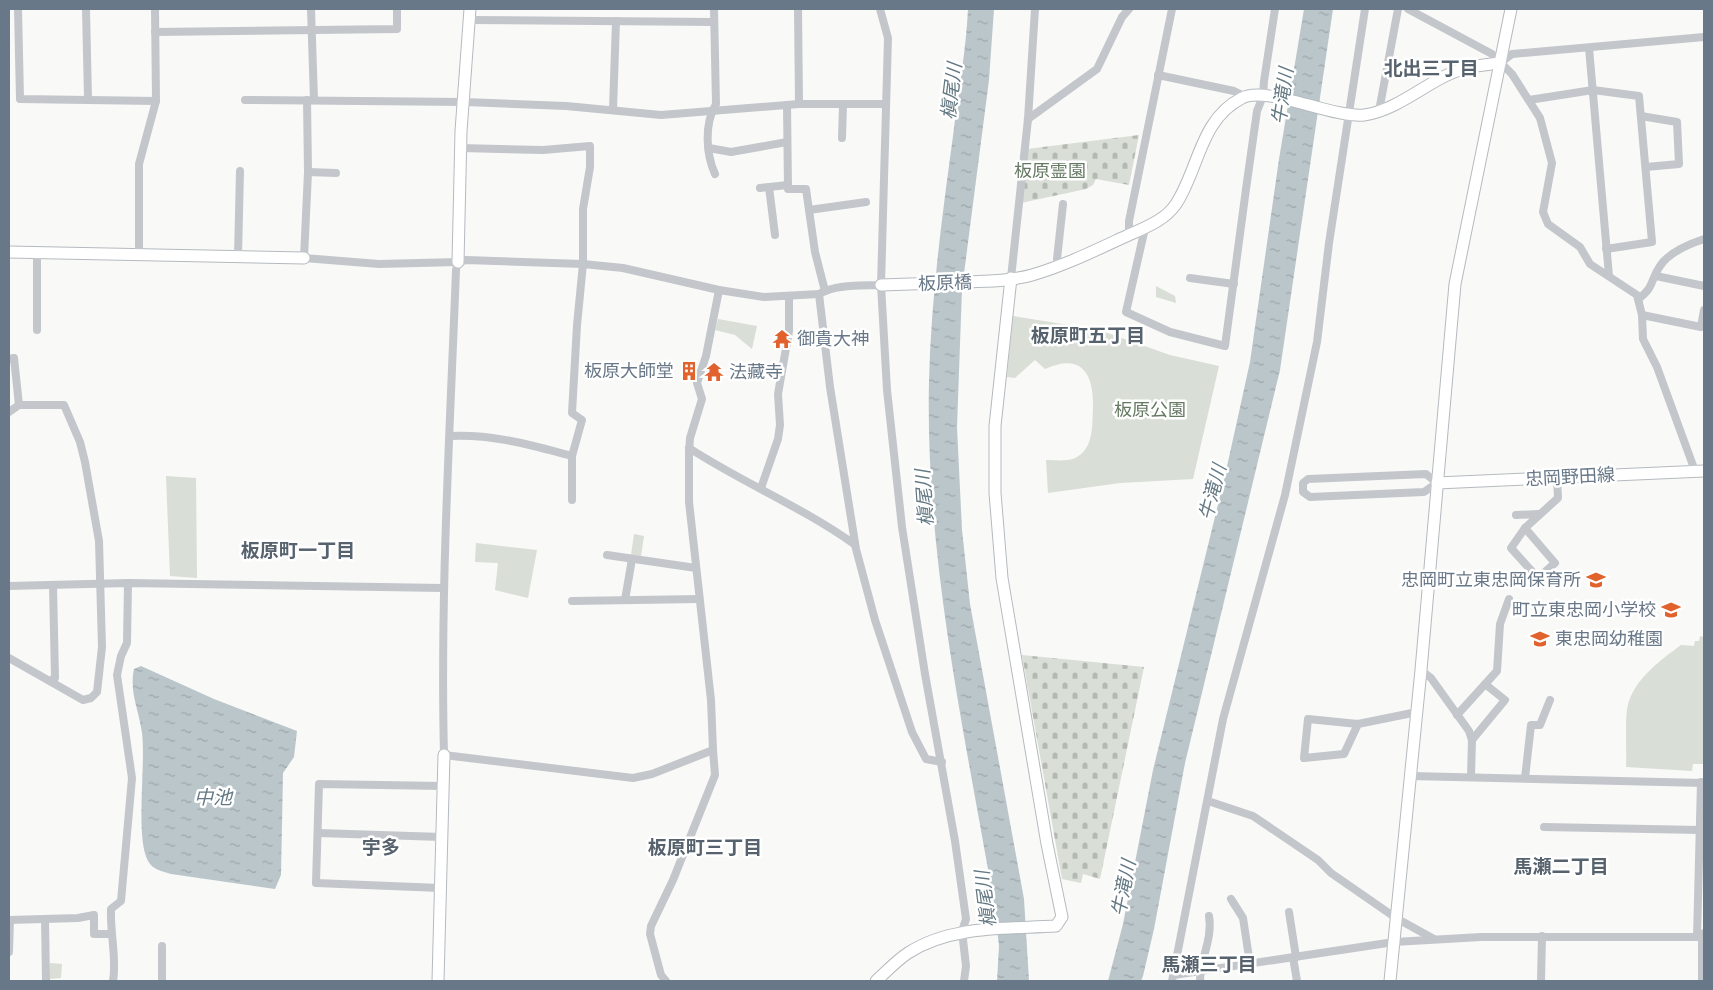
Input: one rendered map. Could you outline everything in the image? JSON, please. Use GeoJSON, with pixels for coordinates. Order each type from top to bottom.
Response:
{"type":"FeatureCollection","features":[{"type":"Feature","properties":{"kind":"street"},"geometry":{"type":"LineString","coordinates":[[18,9],[20,99],[156,101]]}},
{"type":"Feature","properties":{"kind":"street"},"geometry":{"type":"LineString","coordinates":[[86,9],[88,99]]}},
{"type":"Feature","properties":{"kind":"street"},"geometry":{"type":"LineString","coordinates":[[139,254],[139,164],[156,101],[155,9]]}},
{"type":"Feature","properties":{"kind":"street"},"geometry":{"type":"LineString","coordinates":[[304,258],[311,100],[311,9]]}},
{"type":"Feature","properties":{"kind":"street"},"geometry":{"type":"LineString","coordinates":[[155,32],[397,29],[397,9]]}},
{"type":"Feature","properties":{"kind":"street"},"geometry":{"type":"LineString","coordinates":[[714,9],[716,104],[710,115],[709,161],[715,174]]}},
{"type":"Feature","properties":{"kind":"street"},"geometry":{"type":"LineString","coordinates":[[798,9],[799,104]]}},
{"type":"Feature","properties":{"kind":"street"},"geometry":{"type":"LineString","coordinates":[[880,9],[888,38],[881,285],[888,390],[902,527],[925,674],[942,762],[966,919],[966,966],[964,981]]}},
{"type":"Feature","properties":{"kind":"street"},"geometry":{"type":"LineString","coordinates":[[876,981],[914,949],[967,931],[1056,926],[1060,922],[1062,914],[1047,844],[1002,578],[995,493],[995,426],[1028,119],[1035,9]]}},
{"type":"Feature","properties":{"kind":"street"},"geometry":{"type":"LineString","coordinates":[[1028,119],[1097,69],[1122,17],[1129,9]]}},
{"type":"Feature","properties":{"kind":"street"},"geometry":{"type":"LineString","coordinates":[[1129,235],[1129,221],[1172,9]]}},
{"type":"Feature","properties":{"kind":"street"},"geometry":{"type":"LineString","coordinates":[[1144,228],[1126,312],[1170,332],[1225,346],[1257,111],[1263,96],[1275,9]]}},
{"type":"Feature","properties":{"kind":"street"},"geometry":{"type":"LineString","coordinates":[[1365,9],[1345,114],[1317,342],[1285,495],[1223,720],[1173,978],[1200,971],[1394,942],[1542,936],[1702,938]]}},
{"type":"Feature","properties":{"kind":"street"},"geometry":{"type":"LineString","coordinates":[[1379,111],[1398,9]]}},
{"type":"Feature","properties":{"kind":"street"},"geometry":{"type":"LineString","coordinates":[[1408,9],[1492,54],[1512,74],[1529,100],[1540,118],[1552,163],[1543,212],[1548,224],[1580,247],[1590,264],[1637,295],[1642,315],[1643,339],[1657,367],[1700,471]]}},
{"type":"Feature","properties":{"kind":"street"},"geometry":{"type":"LineString","coordinates":[[1390,981],[1421,670],[1455,284],[1511,9]]}},
{"type":"Feature","properties":{"kind":"street"},"geometry":{"type":"LineString","coordinates":[[438,981],[444,754],[442,672],[443,588],[456,270],[458,262],[461,148],[470,14],[616,21],[714,22]]}},
{"type":"Feature","properties":{"kind":"street"},"geometry":{"type":"LineString","coordinates":[[613,109],[616,21]]}},
{"type":"Feature","properties":{"kind":"street"},"geometry":{"type":"LineString","coordinates":[[1158,76],[1234,91],[1244,96],[1263,96],[1345,114],[1364,115],[1379,111],[1458,70],[1500,63],[1512,54],[1704,37]]}},
{"type":"Feature","properties":{"kind":"street"},"geometry":{"type":"LineString","coordinates":[[1590,48],[1609,276]]}},
{"type":"Feature","properties":{"kind":"street"},"geometry":{"type":"LineString","coordinates":[[1529,100],[1594,90],[1640,96],[1652,242],[1606,249]]}},
{"type":"Feature","properties":{"kind":"street","name":"板原橋"},"geometry":{"type":"LineString","coordinates":[[881,285],[994,280],[1030,276],[1059,266],[1157,222],[1173,208],[1187,187],[1204,138],[1217,118],[1226,107],[1244,96]]}},
{"type":"Feature","properties":{"kind":"street"},"geometry":{"type":"LineString","coordinates":[[245,100],[465,102],[613,109],[661,115],[799,104],[886,104]]}},
{"type":"Feature","properties":{"kind":"street"},"geometry":{"type":"LineString","coordinates":[[787,105],[788,189],[806,189],[822,292],[830,387],[854,544],[875,620],[912,732],[926,759],[942,762]]}},
{"type":"Feature","properties":{"kind":"street"},"geometry":{"type":"LineString","coordinates":[[842,138],[843,105]]}},
{"type":"Feature","properties":{"kind":"street"},"geometry":{"type":"LineString","coordinates":[[1641,116],[1677,122],[1679,164],[1646,167]]}},
{"type":"Feature","properties":{"kind":"street"},"geometry":{"type":"LineString","coordinates":[[709,148],[731,152],[787,142]]}},
{"type":"Feature","properties":{"kind":"street"},"geometry":{"type":"LineString","coordinates":[[461,148],[543,150],[590,146],[590,167],[583,209],[583,264],[577,316],[572,413],[582,420],[572,456],[572,500]]}},
{"type":"Feature","properties":{"kind":"street"},"geometry":{"type":"LineString","coordinates":[[238,256],[240,171]]}},
{"type":"Feature","properties":{"kind":"street"},"geometry":{"type":"LineString","coordinates":[[308,172],[336,173]]}},
{"type":"Feature","properties":{"kind":"street"},"geometry":{"type":"LineString","coordinates":[[760,188],[788,185]]}},
{"type":"Feature","properties":{"kind":"street"},"geometry":{"type":"LineString","coordinates":[[769,187],[774,234]]}},
{"type":"Feature","properties":{"kind":"street"},"geometry":{"type":"LineString","coordinates":[[809,210],[866,202]]}},
{"type":"Feature","properties":{"kind":"street"},"geometry":{"type":"LineString","coordinates":[[1059,266],[1057,259],[1063,204]]}},
{"type":"Feature","properties":{"kind":"street"},"geometry":{"type":"LineString","coordinates":[[1062,213],[1072,214]]}},
{"type":"Feature","properties":{"kind":"street"},"geometry":{"type":"LineString","coordinates":[[1638,299],[1650,290],[1660,265],[1684,246],[1704,239]]}},
{"type":"Feature","properties":{"kind":"street"},"geometry":{"type":"LineString","coordinates":[[9,252],[304,258],[379,264],[458,262],[466,260],[583,264],[641,271],[719,290],[764,297],[789,296],[856,286],[881,285]]}},
{"type":"Feature","properties":{"kind":"street"},"geometry":{"type":"LineString","coordinates":[[37,253],[38,330]]}},
{"type":"Feature","properties":{"kind":"street"},"geometry":{"type":"LineString","coordinates":[[1656,276],[1704,286]]}},
{"type":"Feature","properties":{"kind":"street"},"geometry":{"type":"LineString","coordinates":[[1190,278],[1234,284]]}},
{"type":"Feature","properties":{"kind":"street"},"geometry":{"type":"LineString","coordinates":[[666,981],[661,975],[650,934],[651,926],[673,880],[715,775],[711,700],[689,502],[689,448],[702,399],[697,383],[706,356],[719,290]]}},
{"type":"Feature","properties":{"kind":"street"},"geometry":{"type":"LineString","coordinates":[[761,488],[778,439],[780,425],[778,394],[789,331],[789,296]]}},
{"type":"Feature","properties":{"kind":"street"},"geometry":{"type":"LineString","coordinates":[[1642,315],[1701,327],[1704,310]]}},
{"type":"Feature","properties":{"kind":"street"},"geometry":{"type":"LineString","coordinates":[[27,315],[37,315]]}},
{"type":"Feature","properties":{"kind":"street"},"geometry":{"type":"LineString","coordinates":[[9,359],[14,358],[19,405]]}},
{"type":"Feature","properties":{"kind":"street"},"geometry":{"type":"LineString","coordinates":[[9,412],[19,405],[64,405],[67,407],[85,462],[99,541],[102,647],[97,692],[91,698],[83,700],[9,658]]}},
{"type":"Feature","properties":{"kind":"street"},"geometry":{"type":"LineString","coordinates":[[450,436],[476,435],[502,438],[572,456]]}},
{"type":"Feature","properties":{"kind":"street"},"geometry":{"type":"LineString","coordinates":[[689,448],[725,471],[761,488],[828,525],[854,544]]}},
{"type":"Feature","properties":{"kind":"street","name":"忠岡野田線"},"geometry":{"type":"LineString","coordinates":[[1437,483],[1700,471]]}},
{"type":"Feature","properties":{"kind":"street"},"geometry":{"type":"LineString","coordinates":[[1426,474],[1437,483],[1424,492],[1310,497],[1303,492],[1303,483],[1314,479],[1426,474]]}},
{"type":"Feature","properties":{"kind":"street"},"geometry":{"type":"LineString","coordinates":[[1525,528],[1555,563],[1538,578],[1511,548],[1525,528],[1558,498],[1557,478]]}},
{"type":"Feature","properties":{"kind":"street"},"geometry":{"type":"LineString","coordinates":[[1516,515],[1539,514]]}},
{"type":"Feature","properties":{"kind":"street"},"geometry":{"type":"LineString","coordinates":[[607,555],[696,568]]}},
{"type":"Feature","properties":{"kind":"street"},"geometry":{"type":"LineString","coordinates":[[626,600],[632,558]]}},
{"type":"Feature","properties":{"kind":"street"},"geometry":{"type":"LineString","coordinates":[[9,586],[128,583],[443,588]]}},
{"type":"Feature","properties":{"kind":"street"},"geometry":{"type":"LineString","coordinates":[[113,981],[116,967],[110,934],[111,909],[121,901],[132,778],[125,718],[117,675],[121,656],[127,642],[128,583]]}},
{"type":"Feature","properties":{"kind":"street"},"geometry":{"type":"LineString","coordinates":[[50,681],[55,678],[53,585]]}},
{"type":"Feature","properties":{"kind":"street"},"geometry":{"type":"LineString","coordinates":[[572,601],[699,599]]}},
{"type":"Feature","properties":{"kind":"street"},"geometry":{"type":"LineString","coordinates":[[1457,715],[1497,671],[1500,624],[1509,599]]}},
{"type":"Feature","properties":{"kind":"street"},"geometry":{"type":"LineString","coordinates":[[1421,670],[1431,678],[1469,731],[1472,740],[1471,777]]}},
{"type":"Feature","properties":{"kind":"street"},"geometry":{"type":"LineString","coordinates":[[1472,740],[1505,700],[1486,684]]}},
{"type":"Feature","properties":{"kind":"street"},"geometry":{"type":"LineString","coordinates":[[1526,778],[1531,725],[1540,725],[1550,700]]}},
{"type":"Feature","properties":{"kind":"street"},"geometry":{"type":"LineString","coordinates":[[1358,724],[1344,754],[1304,758],[1308,719],[1358,724],[1417,712]]}},
{"type":"Feature","properties":{"kind":"street"},"geometry":{"type":"LineString","coordinates":[[444,754],[632,778],[652,774],[713,750]]}},
{"type":"Feature","properties":{"kind":"street"},"geometry":{"type":"LineString","coordinates":[[1411,776],[1702,782],[1700,830],[1702,981]]}},
{"type":"Feature","properties":{"kind":"street"},"geometry":{"type":"LineString","coordinates":[[440,888],[316,883],[320,784],[443,786]]}},
{"type":"Feature","properties":{"kind":"street"},"geometry":{"type":"LineString","coordinates":[[1208,801],[1254,816],[1318,860],[1331,873],[1396,918],[1434,939]]}},
{"type":"Feature","properties":{"kind":"street"},"geometry":{"type":"LineString","coordinates":[[1544,827],[1700,830]]}},
{"type":"Feature","properties":{"kind":"street"},"geometry":{"type":"LineString","coordinates":[[318,833],[442,837]]}},
{"type":"Feature","properties":{"kind":"street"},"geometry":{"type":"LineString","coordinates":[[1231,899],[1243,918],[1250,964]]}},
{"type":"Feature","properties":{"kind":"street"},"geometry":{"type":"LineString","coordinates":[[1288,912],[1297,981]]}},
{"type":"Feature","properties":{"kind":"street"},"geometry":{"type":"LineString","coordinates":[[9,952],[9,920],[45,920],[94,915],[94,934],[110,934]]}},
{"type":"Feature","properties":{"kind":"street"},"geometry":{"type":"LineString","coordinates":[[1200,981],[1200,971],[1211,929],[1208,916]]}},
{"type":"Feature","properties":{"kind":"street"},"geometry":{"type":"LineString","coordinates":[[45,920],[46,981]]}},
{"type":"Feature","properties":{"kind":"street"},"geometry":{"type":"LineString","coordinates":[[1541,981],[1542,936]]}},
{"type":"Feature","properties":{"kind":"street"},"geometry":{"type":"LineString","coordinates":[[162,946],[162,981]]}},
{"type":"Feature","properties":{"kind":"green space","name":"板原霊園"},"geometry":{"type":"Polygon","coordinates":[[[1139,135],[1129,185],[1096,179],[1093,185],[1086,189],[1021,203],[1027,149],[1139,135]]]}},
{"type":"Feature","properties":{"kind":"green space"},"geometry":{"type":"Polygon","coordinates":[[[1156,286],[1175,296],[1176,303],[1156,297],[1156,286]]]}},
{"type":"Feature","properties":{"kind":"green space","name":"板原公園"},"geometry":{"type":"Polygon","coordinates":[[[1013,316],[1099,330],[1170,355],[1219,366],[1193,479],[1120,483],[1048,493],[1046,460],[1074,459],[1087,448],[1092,428],[1093,396],[1091,385],[1083,369],[1068,363],[1058,364],[1045,369],[1035,360],[1015,378],[1007,377],[1013,316]]]}},
{"type":"Feature","properties":{"kind":"green space"},"geometry":{"type":"Polygon","coordinates":[[[718,319],[757,326],[752,349],[735,335],[715,330],[718,319]]]}},
{"type":"Feature","properties":{"kind":"green space"},"geometry":{"type":"Polygon","coordinates":[[[166,476],[196,478],[197,578],[170,576],[166,476]]]}},
{"type":"Feature","properties":{"kind":"green space"},"geometry":{"type":"Polygon","coordinates":[[[634,534],[644,536],[641,556],[631,555],[634,534]]]}},
{"type":"Feature","properties":{"kind":"green space"},"geometry":{"type":"Polygon","coordinates":[[[476,543],[537,550],[528,598],[495,590],[498,563],[475,562],[476,543]]]}},
{"type":"Feature","properties":{"kind":"green space"},"geometry":{"type":"Polygon","coordinates":[[[1700,636],[1704,637],[1704,764],[1693,764],[1692,771],[1626,767],[1627,707],[1633,692],[1644,676],[1658,663],[1681,645],[1694,646],[1695,641],[1699,641],[1700,636]]]}},
{"type":"Feature","properties":{"kind":"green space"},"geometry":{"type":"Polygon","coordinates":[[[1022,655],[1144,667],[1100,879],[1083,874],[1081,883],[1062,879],[1022,655]]]}},
{"type":"Feature","properties":{"kind":"green space"},"geometry":{"type":"Polygon","coordinates":[[[50,963],[62,964],[61,978],[49,979],[50,963]]]}},
{"type":"Feature","properties":{"kind":"water"},"geometry":{"type":"Polygon","coordinates":[[[968,9],[994,9],[989,80],[962,289],[957,427],[962,530],[970,604],[1024,899],[1029,981],[997,981],[999,946],[995,909],[949,646],[933,514],[929,448],[929,381],[932,319],[941,227],[964,57],[968,9]]]}},
{"type":"Feature","properties":{"kind":"water"},"geometry":{"type":"Polygon","coordinates":[[[1304,9],[1333,9],[1280,370],[1185,763],[1154,929],[1143,976],[1141,981],[1108,981],[1123,924],[1153,770],[1224,480],[1250,362],[1279,159],[1304,9]]]}},
{"type":"Feature","properties":{"kind":"water","name":"中池"},"geometry":{"type":"Polygon","coordinates":[[[141,666],[214,699],[297,731],[294,757],[283,773],[281,875],[275,889],[171,874],[155,868],[148,861],[144,850],[141,819],[142,733],[133,685],[134,669],[141,666]]]}},
{"type":"Feature","properties":{"kind":"place","name":"御貴大神"},"geometry":{"type":"Point","coordinates":[782,339]}},
{"type":"Feature","properties":{"kind":"place","name":"板原大師堂"},"geometry":{"type":"Point","coordinates":[689,371]}},
{"type":"Feature","properties":{"kind":"place","name":"法藏寺"},"geometry":{"type":"Point","coordinates":[714,372]}},
{"type":"Feature","properties":{"kind":"place","name":"忠岡町立東忠岡保育所"},"geometry":{"type":"Point","coordinates":[1596,580]}},
{"type":"Feature","properties":{"kind":"place","name":"町立東忠岡小学校"},"geometry":{"type":"Point","coordinates":[1671,610]}},
{"type":"Feature","properties":{"kind":"place","name":"東忠岡幼稚園"},"geometry":{"type":"Point","coordinates":[1540,639]}},
{"type":"Feature","properties":{"kind":"district","name":"北出三丁目"},"geometry":{"type":"Point","coordinates":[1431,68]}},
{"type":"Feature","properties":{"kind":"district","name":"板原町五丁目"},"geometry":{"type":"Point","coordinates":[1088,335]}},
{"type":"Feature","properties":{"kind":"district","name":"板原町一丁目"},"geometry":{"type":"Point","coordinates":[298,550]}},
{"type":"Feature","properties":{"kind":"district","name":"宇多"},"geometry":{"type":"Point","coordinates":[381,847]}},
{"type":"Feature","properties":{"kind":"district","name":"板原町三丁目"},"geometry":{"type":"Point","coordinates":[705,847]}},
{"type":"Feature","properties":{"kind":"district","name":"馬瀬二丁目"},"geometry":{"type":"Point","coordinates":[1561,866]}},
{"type":"Feature","properties":{"kind":"district","name":"馬瀬三丁目"},"geometry":{"type":"Point","coordinates":[1209,964]}},
{"type":"Feature","properties":{"kind":"water label","name":"槇尾川"},"geometry":{"type":"Point","coordinates":[951,91]}},
{"type":"Feature","properties":{"kind":"water label","name":"牛滝川"},"geometry":{"type":"Point","coordinates":[1282,96]}},
{"type":"Feature","properties":{"kind":"water label","name":"牛滝川"},"geometry":{"type":"Point","coordinates":[1212,492]}},
{"type":"Feature","properties":{"kind":"water label","name":"槇尾川"},"geometry":{"type":"Point","coordinates":[924,498]}},
{"type":"Feature","properties":{"kind":"water label","name":"牛滝川"},"geometry":{"type":"Point","coordinates":[1123,888]}},
{"type":"Feature","properties":{"kind":"water label","name":"槇尾川"},"geometry":{"type":"Point","coordinates":[985,899]}}]}
